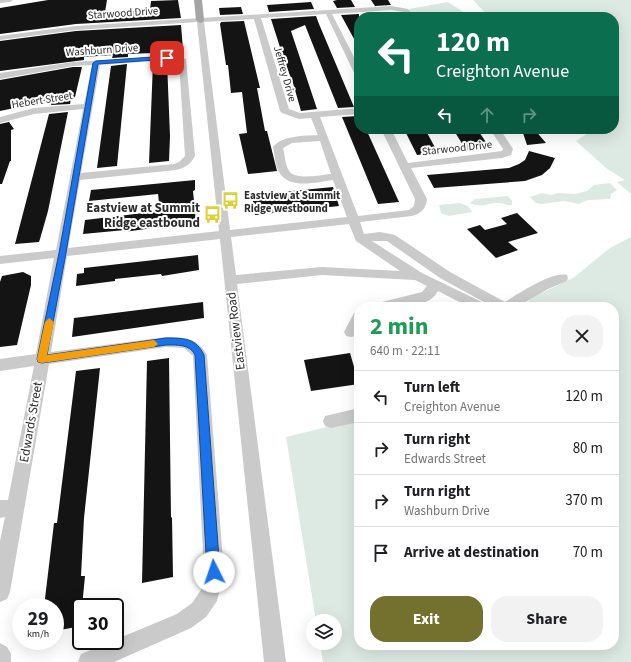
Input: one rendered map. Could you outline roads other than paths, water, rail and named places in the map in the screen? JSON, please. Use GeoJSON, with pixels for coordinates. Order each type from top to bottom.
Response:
{"type":"FeatureCollection","features":[{"type":"Feature","properties":{"kind":"main road","name":"Eastview Road"},"geometry":{"type":"LineString","coordinates":[[198,0],[200,20]]}},
{"type":"Feature","properties":{"kind":"street"},"geometry":{"type":"LineString","coordinates":[[0,1],[10,0]]}},
{"type":"Feature","properties":{"kind":"street","name":"Starwood Drive"},"geometry":{"type":"LineString","coordinates":[[0,38],[62,29],[200,20],[395,8],[409,12]]}},
{"type":"Feature","properties":{"kind":"street"},"geometry":{"type":"LineString","coordinates":[[328,12],[354,64]]}},
{"type":"Feature","properties":{"kind":"street","name":"Jeffrey Drive"},"geometry":{"type":"LineString","coordinates":[[257,17],[283,108],[288,113],[295,115],[315,115],[354,111]]}},
{"type":"Feature","properties":{"kind":"street","name":"Eastview Road"},"geometry":{"type":"LineString","coordinates":[[200,20],[275,662]]}},
{"type":"Feature","properties":{"kind":"street","name":"Washburn Drive"},"geometry":{"type":"LineString","coordinates":[[0,76],[44,68],[96,63],[167,58],[175,58],[183,61],[190,156],[188,160],[183,164],[172,168],[76,178]]}},
{"type":"Feature","properties":{"kind":"street","name":"Edwards Street"},"geometry":{"type":"LineString","coordinates":[[0,592],[8,508],[42,359],[96,63]]}},
{"type":"Feature","properties":{"kind":"street","name":"Hebert Street"},"geometry":{"type":"LineString","coordinates":[[0,120],[34,111],[88,106]]}},
{"type":"Feature","properties":{"kind":"street"},"geometry":{"type":"LineString","coordinates":[[315,115],[360,238],[417,276],[471,302]]}},
{"type":"Feature","properties":{"kind":"street"},"geometry":{"type":"LineString","coordinates":[[0,260],[406,214],[417,211],[421,203],[421,199],[389,134]]}},
{"type":"Feature","properties":{"kind":"street","name":"Starwood Drive"},"geometry":{"type":"LineString","coordinates":[[405,166],[502,155],[507,153],[508,149],[499,134]]}},
{"type":"Feature","properties":{"kind":"street"},"geometry":{"type":"LineString","coordinates":[[323,138],[287,141],[279,146],[284,171],[289,177],[300,180],[337,176]]}},
{"type":"Feature","properties":{"kind":"street"},"geometry":{"type":"LineString","coordinates":[[360,238],[380,236],[390,238],[445,275],[496,302]]}},
{"type":"Feature","properties":{"kind":"street"},"geometry":{"type":"LineString","coordinates":[[230,280],[322,271],[417,276]]}},
{"type":"Feature","properties":{"kind":"street"},"geometry":{"type":"LineString","coordinates":[[514,302],[543,286],[562,278]]}},
{"type":"Feature","properties":{"kind":"street"},"geometry":{"type":"LineString","coordinates":[[400,302],[426,296],[436,285]]}},
{"type":"Feature","properties":{"kind":"street"},"geometry":{"type":"LineString","coordinates":[[352,332],[354,328]]}},
{"type":"Feature","properties":{"kind":"street"},"geometry":{"type":"LineString","coordinates":[[0,365],[166,342],[190,344],[197,349],[200,355],[214,572],[210,594],[199,610],[184,621],[89,662]]}},
{"type":"Feature","properties":{"kind":"street"},"geometry":{"type":"LineString","coordinates":[[331,421],[354,416]]}},
{"type":"Feature","properties":{"kind":"street"},"geometry":{"type":"LineString","coordinates":[[0,654],[0,662]]}},
{"type":"Feature","properties":{"kind":"place","name":"Eastview at Summit Ridge westbound"},"geometry":{"type":"Point","coordinates":[231,201]}},
{"type":"Feature","properties":{"kind":"place","name":"Eastview at Summit Ridge eastbound"},"geometry":{"type":"Point","coordinates":[213,215]}}]}
